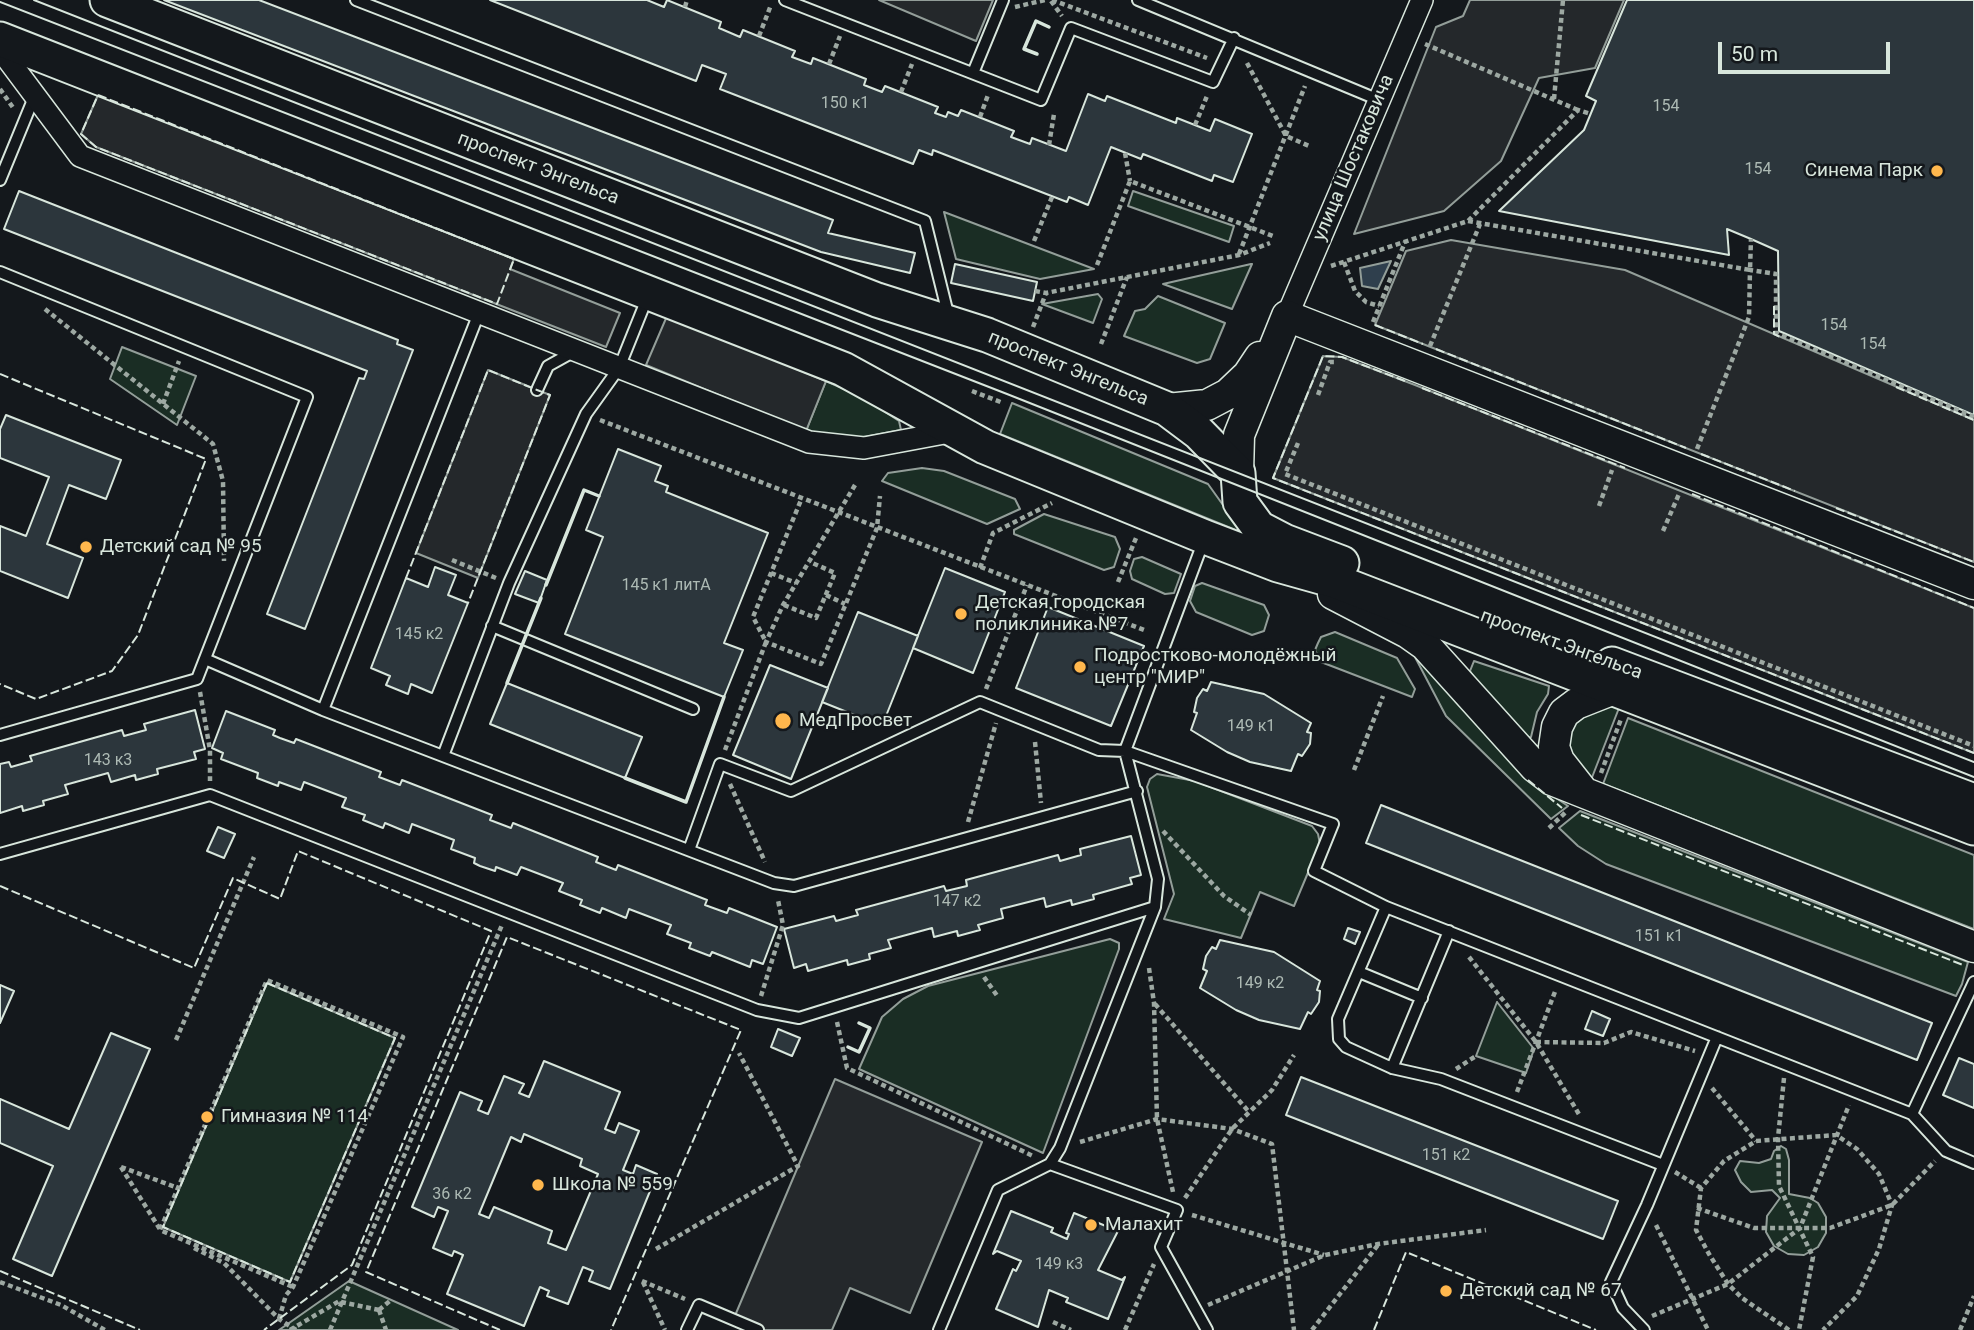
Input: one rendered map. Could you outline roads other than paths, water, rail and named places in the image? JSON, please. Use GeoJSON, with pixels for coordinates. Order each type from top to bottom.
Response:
{"type":"FeatureCollection","features":[{"type":"Feature","properties":{"kind":"main road","name":"проспект Энгельса"},"geometry":{"type":"LineString","coordinates":[[107,0],[187,27],[877,300],[950,321],[1167,409],[1199,433],[1238,473],[1240,502],[1247,515],[1259,527],[1284,541],[1974,801]]}},
{"type":"Feature","properties":{"kind":"main road","name":"проспект Энгельса"},"geometry":{"type":"LineString","coordinates":[[0,39],[843,369],[985,447],[1205,537],[1278,565],[1335,581],[1619,700],[1974,828]]}},
{"type":"Feature","properties":{"kind":"main road","name":"улица Шостаковича"},"geometry":{"type":"LineString","coordinates":[[1167,409],[1207,405],[1228,394],[1248,375],[1287,316]]}},
{"type":"Feature","properties":{"kind":"main road","name":"улица Шостаковича"},"geometry":{"type":"LineString","coordinates":[[1238,473],[1239,435],[1287,316]]}},
{"type":"Feature","properties":{"kind":"main road"},"geometry":{"type":"LineString","coordinates":[[1287,316],[1974,584]]}},
{"type":"Feature","properties":{"kind":"main road","name":"проспект Энгельса"},"geometry":{"type":"LineString","coordinates":[[1278,565],[1417,639],[1436,656],[1535,767],[1552,780],[1974,947]]}},
{"type":"Feature","properties":{"kind":"main road","name":"проспект Энгельса"},"geometry":{"type":"LineString","coordinates":[[1585,795],[1559,761],[1554,747],[1557,727],[1564,713],[1576,704],[1619,700]]}},
{"type":"Feature","properties":{"kind":"street","name":"улица Шостаковича"},"geometry":{"type":"LineString","coordinates":[[1287,316],[1422,0]]}},
{"type":"Feature","properties":{"kind":"street"},"geometry":{"type":"LineString","coordinates":[[0,49],[80,156],[809,442],[864,448],[955,430]]}},
{"type":"Feature","properties":{"kind":"lane"},"geometry":{"type":"LineString","coordinates":[[356,0],[925,221],[950,321]]}},
{"type":"Feature","properties":{"kind":"lane"},"geometry":{"type":"LineString","coordinates":[[785,0],[1041,100],[1071,28],[1213,82],[1234,38]]}},
{"type":"Feature","properties":{"kind":"lane"},"geometry":{"type":"LineString","coordinates":[[973,73],[1003,0]]}},
{"type":"Feature","properties":{"kind":"lane"},"geometry":{"type":"LineString","coordinates":[[1138,0],[1379,100]]}},
{"type":"Feature","properties":{"kind":"lane"},"geometry":{"type":"LineString","coordinates":[[0,180],[34,94]]}},
{"type":"Feature","properties":{"kind":"lane"},"geometry":{"type":"LineString","coordinates":[[0,272],[307,397],[197,679],[0,735]]}},
{"type":"Feature","properties":{"kind":"lane"},"geometry":{"type":"LineString","coordinates":[[443,756],[509,583],[586,414],[619,368],[649,293]]}},
{"type":"Feature","properties":{"kind":"lane"},"geometry":{"type":"LineString","coordinates":[[323,710],[479,313]]}},
{"type":"Feature","properties":{"kind":"lane"},"geometry":{"type":"LineString","coordinates":[[537,390],[548,366],[575,351]]}},
{"type":"Feature","properties":{"kind":"lane"},"geometry":{"type":"LineString","coordinates":[[939,1330],[998,1190],[1050,1164],[1059,1148],[1155,907],[1158,878],[1125,751],[1205,537]]}},
{"type":"Feature","properties":{"kind":"lane"},"geometry":{"type":"LineString","coordinates":[[492,626],[693,709]]}},
{"type":"Feature","properties":{"kind":"lane"},"geometry":{"type":"LineString","coordinates":[[205,659],[323,710],[774,883],[794,886],[1137,791]]}},
{"type":"Feature","properties":{"kind":"lane"},"geometry":{"type":"LineString","coordinates":[[689,850],[720,764],[790,792],[980,702],[1099,750],[1125,751],[1334,824],[1314,872],[1386,907],[1912,1114],[1946,1151],[1974,1163]]}},
{"type":"Feature","properties":{"kind":"lane"},"geometry":{"type":"LineString","coordinates":[[0,854],[210,796],[508,910],[757,1010],[799,1018],[1155,907]]}},
{"type":"Feature","properties":{"kind":"lane"},"geometry":{"type":"LineString","coordinates":[[1386,907],[1338,1019],[1339,1039],[1346,1046],[1392,1068],[1441,1079],[1663,1165]]}},
{"type":"Feature","properties":{"kind":"lane"},"geometry":{"type":"LineString","coordinates":[[1392,1068],[1448,931]]}},
{"type":"Feature","properties":{"kind":"lane"},"geometry":{"type":"LineString","coordinates":[[1359,972],[1422,998]]}},
{"type":"Feature","properties":{"kind":"lane"},"geometry":{"type":"LineString","coordinates":[[1912,1114],[1974,982]]}},
{"type":"Feature","properties":{"kind":"lane"},"geometry":{"type":"LineString","coordinates":[[1640,1326],[1623,1308],[1611,1282],[1647,1205],[1717,1037]]}},
{"type":"Feature","properties":{"kind":"lane"},"geometry":{"type":"LineString","coordinates":[[1050,1164],[1177,1210],[1161,1247],[1207,1330]]}},
{"type":"Feature","properties":{"kind":"lane"},"geometry":{"type":"LineString","coordinates":[[687,1330],[699,1305],[758,1330]]}},
{"type":"Feature","properties":{"kind":"water"},"geometry":{"type":"Polygon","coordinates":[[[1391,261],[1378,289],[1362,286],[1360,268],[1391,261]]]}},
{"type":"Feature","properties":{"kind":"tram line"},"geometry":{"type":"LineString","coordinates":[[34,0],[1974,762]]}},
{"type":"Feature","properties":{"kind":"tram line"},"geometry":{"type":"LineString","coordinates":[[0,2],[1007,394],[1974,777]]}},
{"type":"Feature","properties":{"kind":"place","name":"Синема Парк"},"geometry":{"type":"Point","coordinates":[1937,171]}},
{"type":"Feature","properties":{"kind":"place","name":"Детский сад № 95"},"geometry":{"type":"Point","coordinates":[86,547]}},
{"type":"Feature","properties":{"kind":"place","name":"Детская городская поликлиника №7"},"geometry":{"type":"Point","coordinates":[961,614]}},
{"type":"Feature","properties":{"kind":"place","name":"Подростково-молодёжный центр \"МИР\""},"geometry":{"type":"Point","coordinates":[1080,667]}},
{"type":"Feature","properties":{"kind":"place","name":"МедПросвет"},"geometry":{"type":"Point","coordinates":[783,721]}},
{"type":"Feature","properties":{"kind":"place","name":"Гимназия № 114"},"geometry":{"type":"Point","coordinates":[207,1117]}},
{"type":"Feature","properties":{"kind":"place","name":"Школа № 559"},"geometry":{"type":"Point","coordinates":[538,1185]}},
{"type":"Feature","properties":{"kind":"place","name":"Малахит"},"geometry":{"type":"Point","coordinates":[1091,1225]}},
{"type":"Feature","properties":{"kind":"place","name":"Детский сад № 67"},"geometry":{"type":"Point","coordinates":[1446,1291]}}]}
